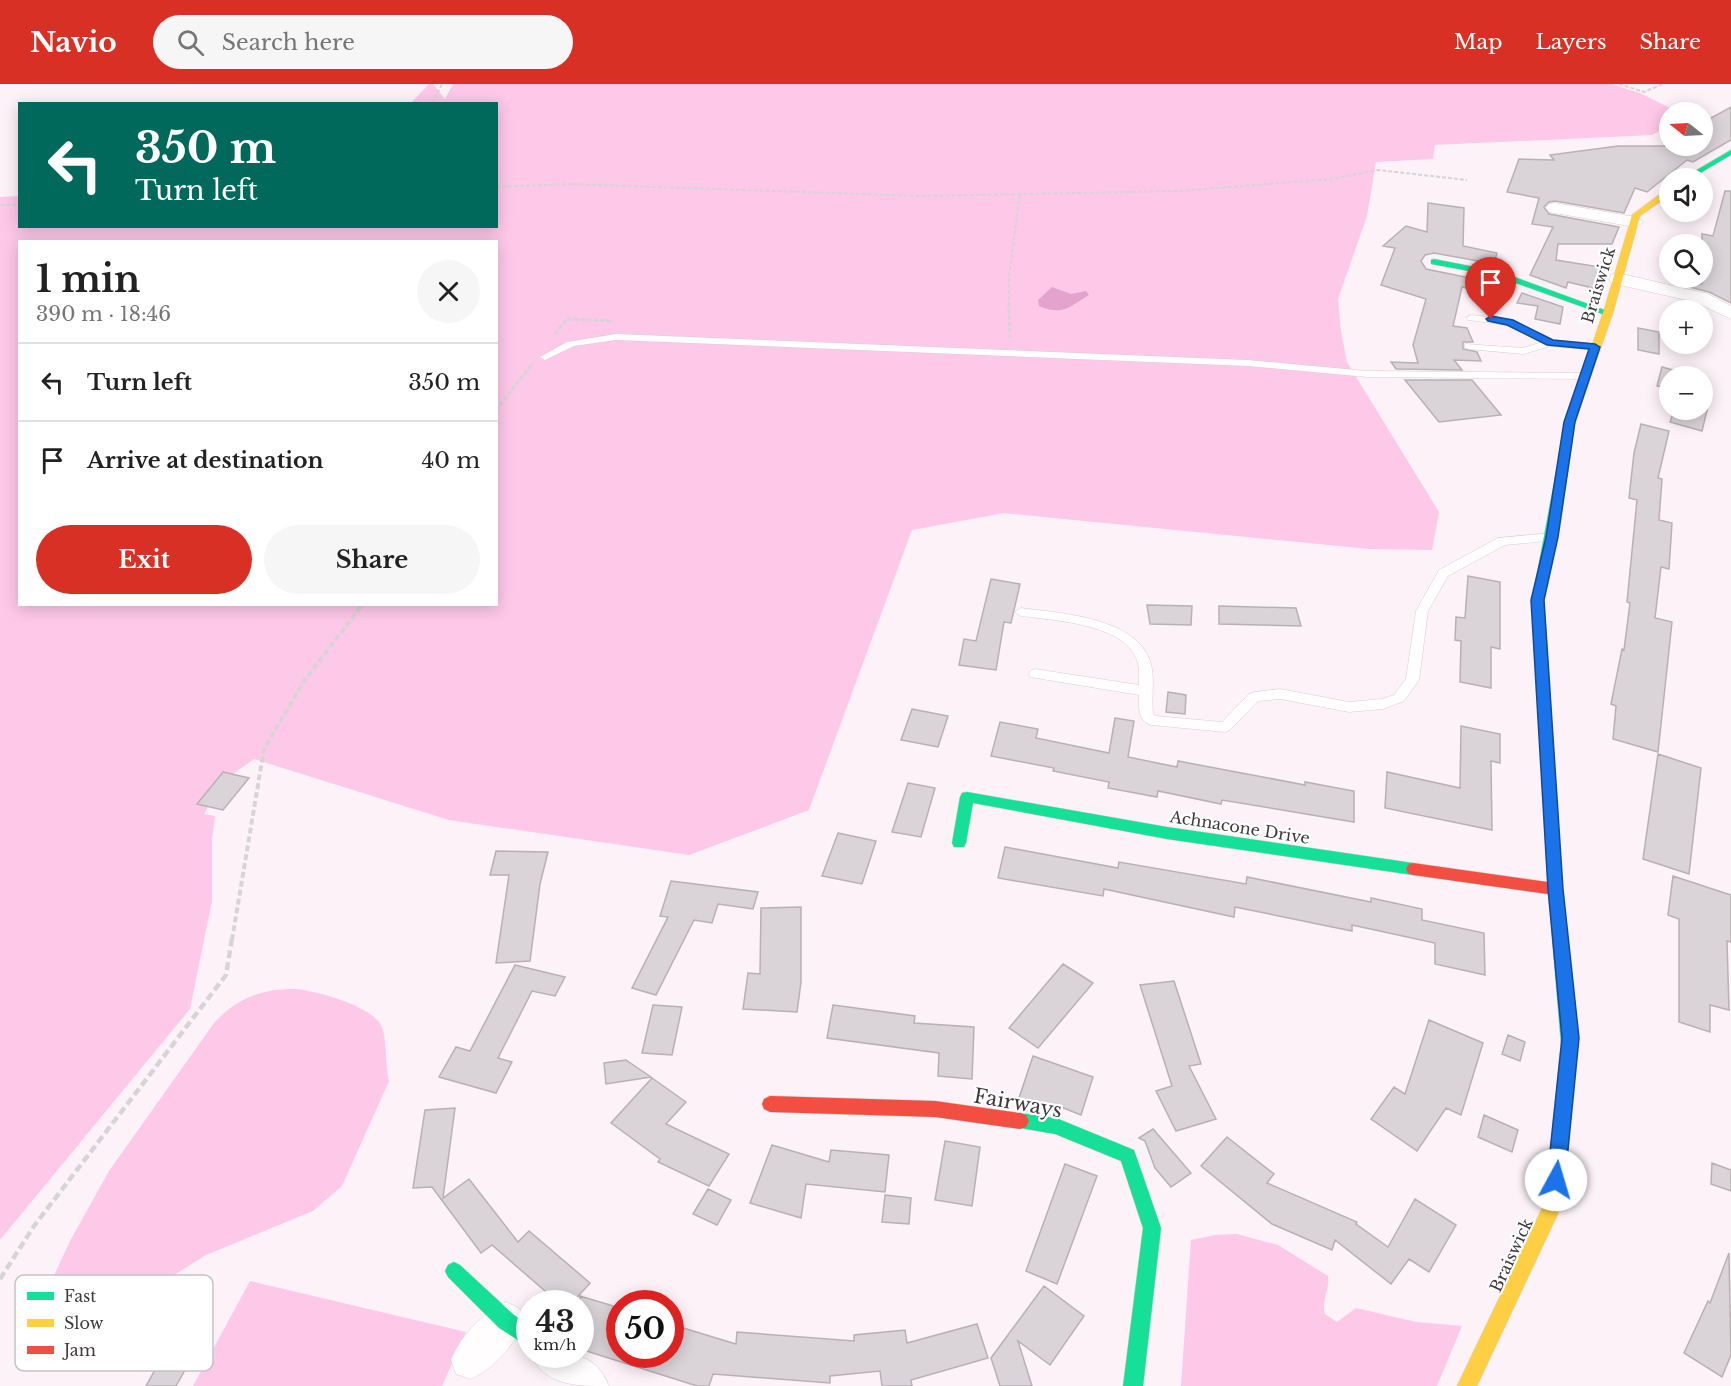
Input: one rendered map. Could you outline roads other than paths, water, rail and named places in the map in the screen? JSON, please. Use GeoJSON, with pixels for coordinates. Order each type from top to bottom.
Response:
{"type":"FeatureCollection","features":[{"type":"Feature","properties":{"kind":"main road"},"geometry":{"type":"LineString","coordinates":[[1704,168],[1731,152]]}},
{"type":"Feature","properties":{"kind":"main road","name":"Braiswick"},"geometry":{"type":"LineString","coordinates":[[1467,1386],[1554,1203],[1570,1038],[1555,889],[1538,600],[1552,537],[1566,440],[1608,313],[1636,215],[1659,199]]}},
{"type":"Feature","properties":{"kind":"main road"},"geometry":{"type":"LineString","coordinates":[[1434,262],[1498,274],[1608,313]]}},
{"type":"Feature","properties":{"kind":"main road","name":"Achnacone Drive"},"geometry":{"type":"LineString","coordinates":[[959,843],[967,797],[1167,833],[1555,889]]}},
{"type":"Feature","properties":{"kind":"main road","name":"Fairways"},"geometry":{"type":"LineString","coordinates":[[771,1104],[935,1109],[1056,1126],[1128,1156],[1152,1228],[1133,1386]]}},
{"type":"Feature","properties":{"kind":"main road"},"geometry":{"type":"LineString","coordinates":[[454,1271],[516,1328]]}},
{"type":"Feature","properties":{"kind":"street"},"geometry":{"type":"LineString","coordinates":[[1554,208],[1635,222]]}},
{"type":"Feature","properties":{"kind":"street"},"geometry":{"type":"LineString","coordinates":[[1618,279],[1701,298],[1731,313]]}},
{"type":"Feature","properties":{"kind":"street"},"geometry":{"type":"LineString","coordinates":[[470,1360],[516,1331]]}},
{"type":"Feature","properties":{"kind":"street"},"geometry":{"type":"LineString","coordinates":[[567,1368],[590,1386]]}},
{"type":"Feature","properties":{"kind":"lane"},"geometry":{"type":"LineString","coordinates":[[1471,318],[1510,322],[1551,343]]}},
{"type":"Feature","properties":{"kind":"lane"},"geometry":{"type":"LineString","coordinates":[[542,356],[574,341],[616,337],[1248,363],[1367,374],[1586,376]]}},
{"type":"Feature","properties":{"kind":"lane"},"geometry":{"type":"LineString","coordinates":[[1469,346],[1523,351],[1551,343],[1595,347]]}},
{"type":"Feature","properties":{"kind":"lane"},"geometry":{"type":"LineString","coordinates":[[1021,612],[1091,624],[1124,636],[1140,650],[1145,672],[1146,714],[1151,720],[1225,727],[1254,697],[1280,694],[1349,707],[1383,704],[1399,698],[1412,680],[1422,611],[1443,573],[1502,541],[1552,537]]}},
{"type":"Feature","properties":{"kind":"lane"},"geometry":{"type":"LineString","coordinates":[[1035,674],[1145,691]]}}]}
